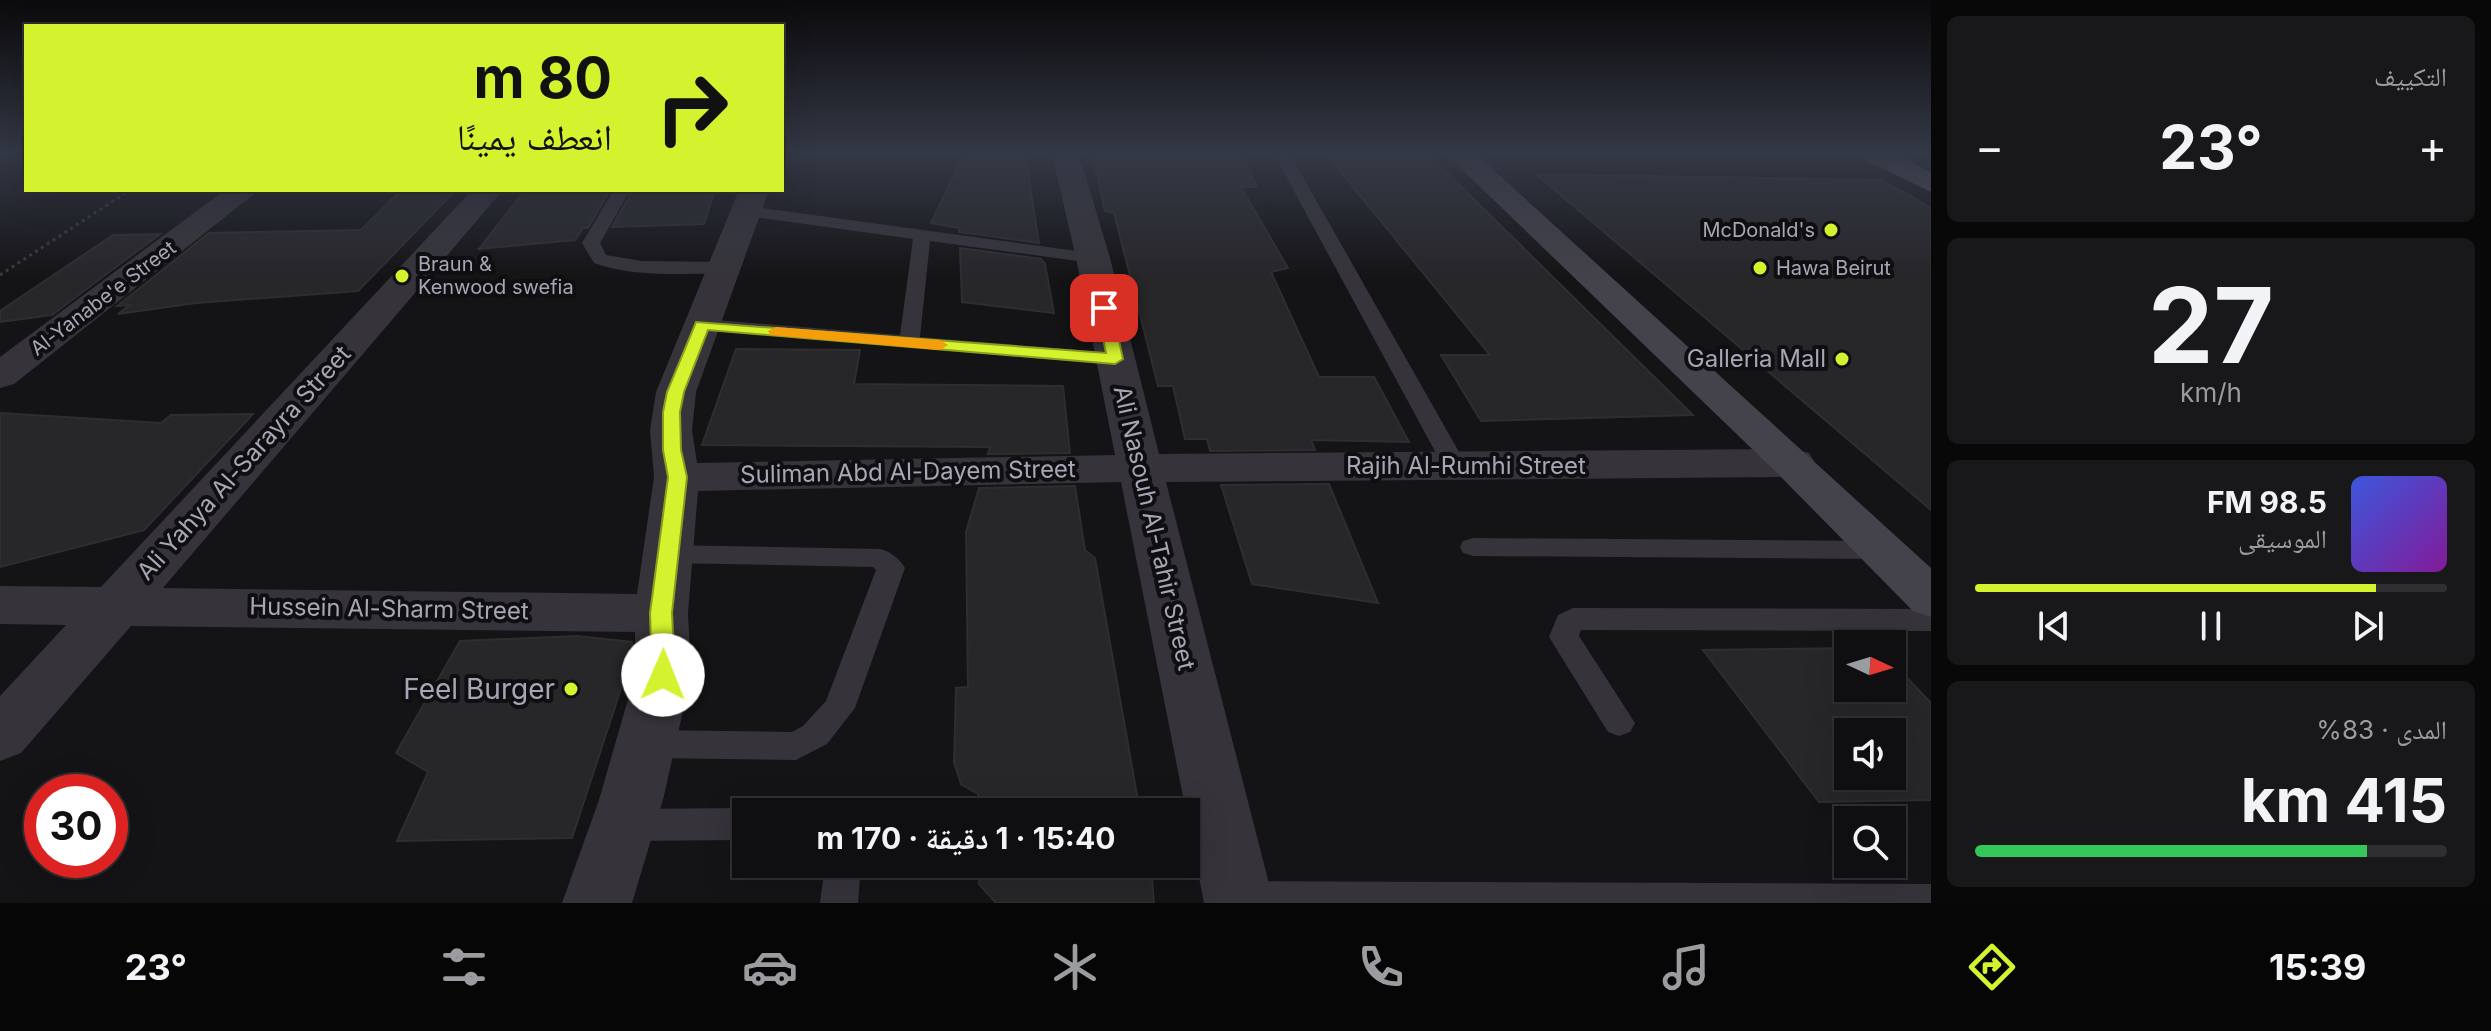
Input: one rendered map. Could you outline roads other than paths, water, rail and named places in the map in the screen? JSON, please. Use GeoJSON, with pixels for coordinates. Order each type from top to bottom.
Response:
{"type":"FeatureCollection","features":[{"type":"Feature","properties":{"kind":"street","name":"Al-Yanabe'e Street"},"geometry":{"type":"LineString","coordinates":[[0,376],[236,196]]}},
{"type":"Feature","properties":{"kind":"street","name":"Ali Yahya Al-Sarayra Street"},"geometry":{"type":"LineString","coordinates":[[0,736],[483,196]]}},
{"type":"Feature","properties":{"kind":"street","name":"Ali Nasouh Al-Tahir Street"},"geometry":{"type":"LineString","coordinates":[[1076,196],[1239,901]]}},
{"type":"Feature","properties":{"kind":"street"},"geometry":{"type":"LineString","coordinates":[[1505,196],[1793,463],[1931,598]]}},
{"type":"Feature","properties":{"kind":"street"},"geometry":{"type":"LineString","coordinates":[[597,903],[646,744],[663,675],[661,613],[677,477],[672,450],[672,412],[676,392],[751,201]]}},
{"type":"Feature","properties":{"kind":"street","name":"Rajih Al-Rumhi Street"},"geometry":{"type":"LineString","coordinates":[[1140,468],[1793,463]]}},
{"type":"Feature","properties":{"kind":"street","name":"Suliman Abd Al-Dayem Street"},"geometry":{"type":"LineString","coordinates":[[677,477],[1140,468]]}},
{"type":"Feature","properties":{"kind":"street","name":"Hussein Al-Sharm Street"},"geometry":{"type":"LineString","coordinates":[[0,605],[661,613]]}},
{"type":"Feature","properties":{"kind":"lane"},"geometry":{"type":"LineString","coordinates":[[618,196],[591,243],[594,254],[601,260],[618,265],[725,268]]}},
{"type":"Feature","properties":{"kind":"lane"},"geometry":{"type":"LineString","coordinates":[[1305,196],[1455,466]]}},
{"type":"Feature","properties":{"kind":"lane"},"geometry":{"type":"LineString","coordinates":[[751,201],[922,236],[1093,258]]}},
{"type":"Feature","properties":{"kind":"lane"},"geometry":{"type":"LineString","coordinates":[[909,343],[922,236]]}},
{"type":"Feature","properties":{"kind":"lane"},"geometry":{"type":"LineString","coordinates":[[702,325],[1115,359]]}},
{"type":"Feature","properties":{"kind":"lane"},"geometry":{"type":"LineString","coordinates":[[1473,547],[1882,550]]}},
{"type":"Feature","properties":{"kind":"lane"},"geometry":{"type":"LineString","coordinates":[[646,744],[796,746],[815,735],[839,708],[891,568],[880,558],[669,554]]}},
{"type":"Feature","properties":{"kind":"lane"},"geometry":{"type":"LineString","coordinates":[[1619,723],[1564,637],[1568,623],[1573,619],[1931,620]]}},
{"type":"Feature","properties":{"kind":"lane"},"geometry":{"type":"LineString","coordinates":[[622,825],[732,824]]}},
{"type":"Feature","properties":{"kind":"lane"},"geometry":{"type":"LineString","coordinates":[[839,903],[842,878]]}},
{"type":"Feature","properties":{"kind":"lane"},"geometry":{"type":"LineString","coordinates":[[1239,901],[1931,902]]}},
{"type":"Feature","properties":{"kind":"place","name":"McDonald's"},"geometry":{"type":"Point","coordinates":[1831,230]}},
{"type":"Feature","properties":{"kind":"place","name":"Hawa Beirut"},"geometry":{"type":"Point","coordinates":[1760,268]}},
{"type":"Feature","properties":{"kind":"place","name":"Braun & Kenwood swefia"},"geometry":{"type":"Point","coordinates":[402,276]}},
{"type":"Feature","properties":{"kind":"place","name":"Galleria Mall"},"geometry":{"type":"Point","coordinates":[1842,359]}},
{"type":"Feature","properties":{"kind":"place","name":"Feel Burger"},"geometry":{"type":"Point","coordinates":[571,689]}}]}
